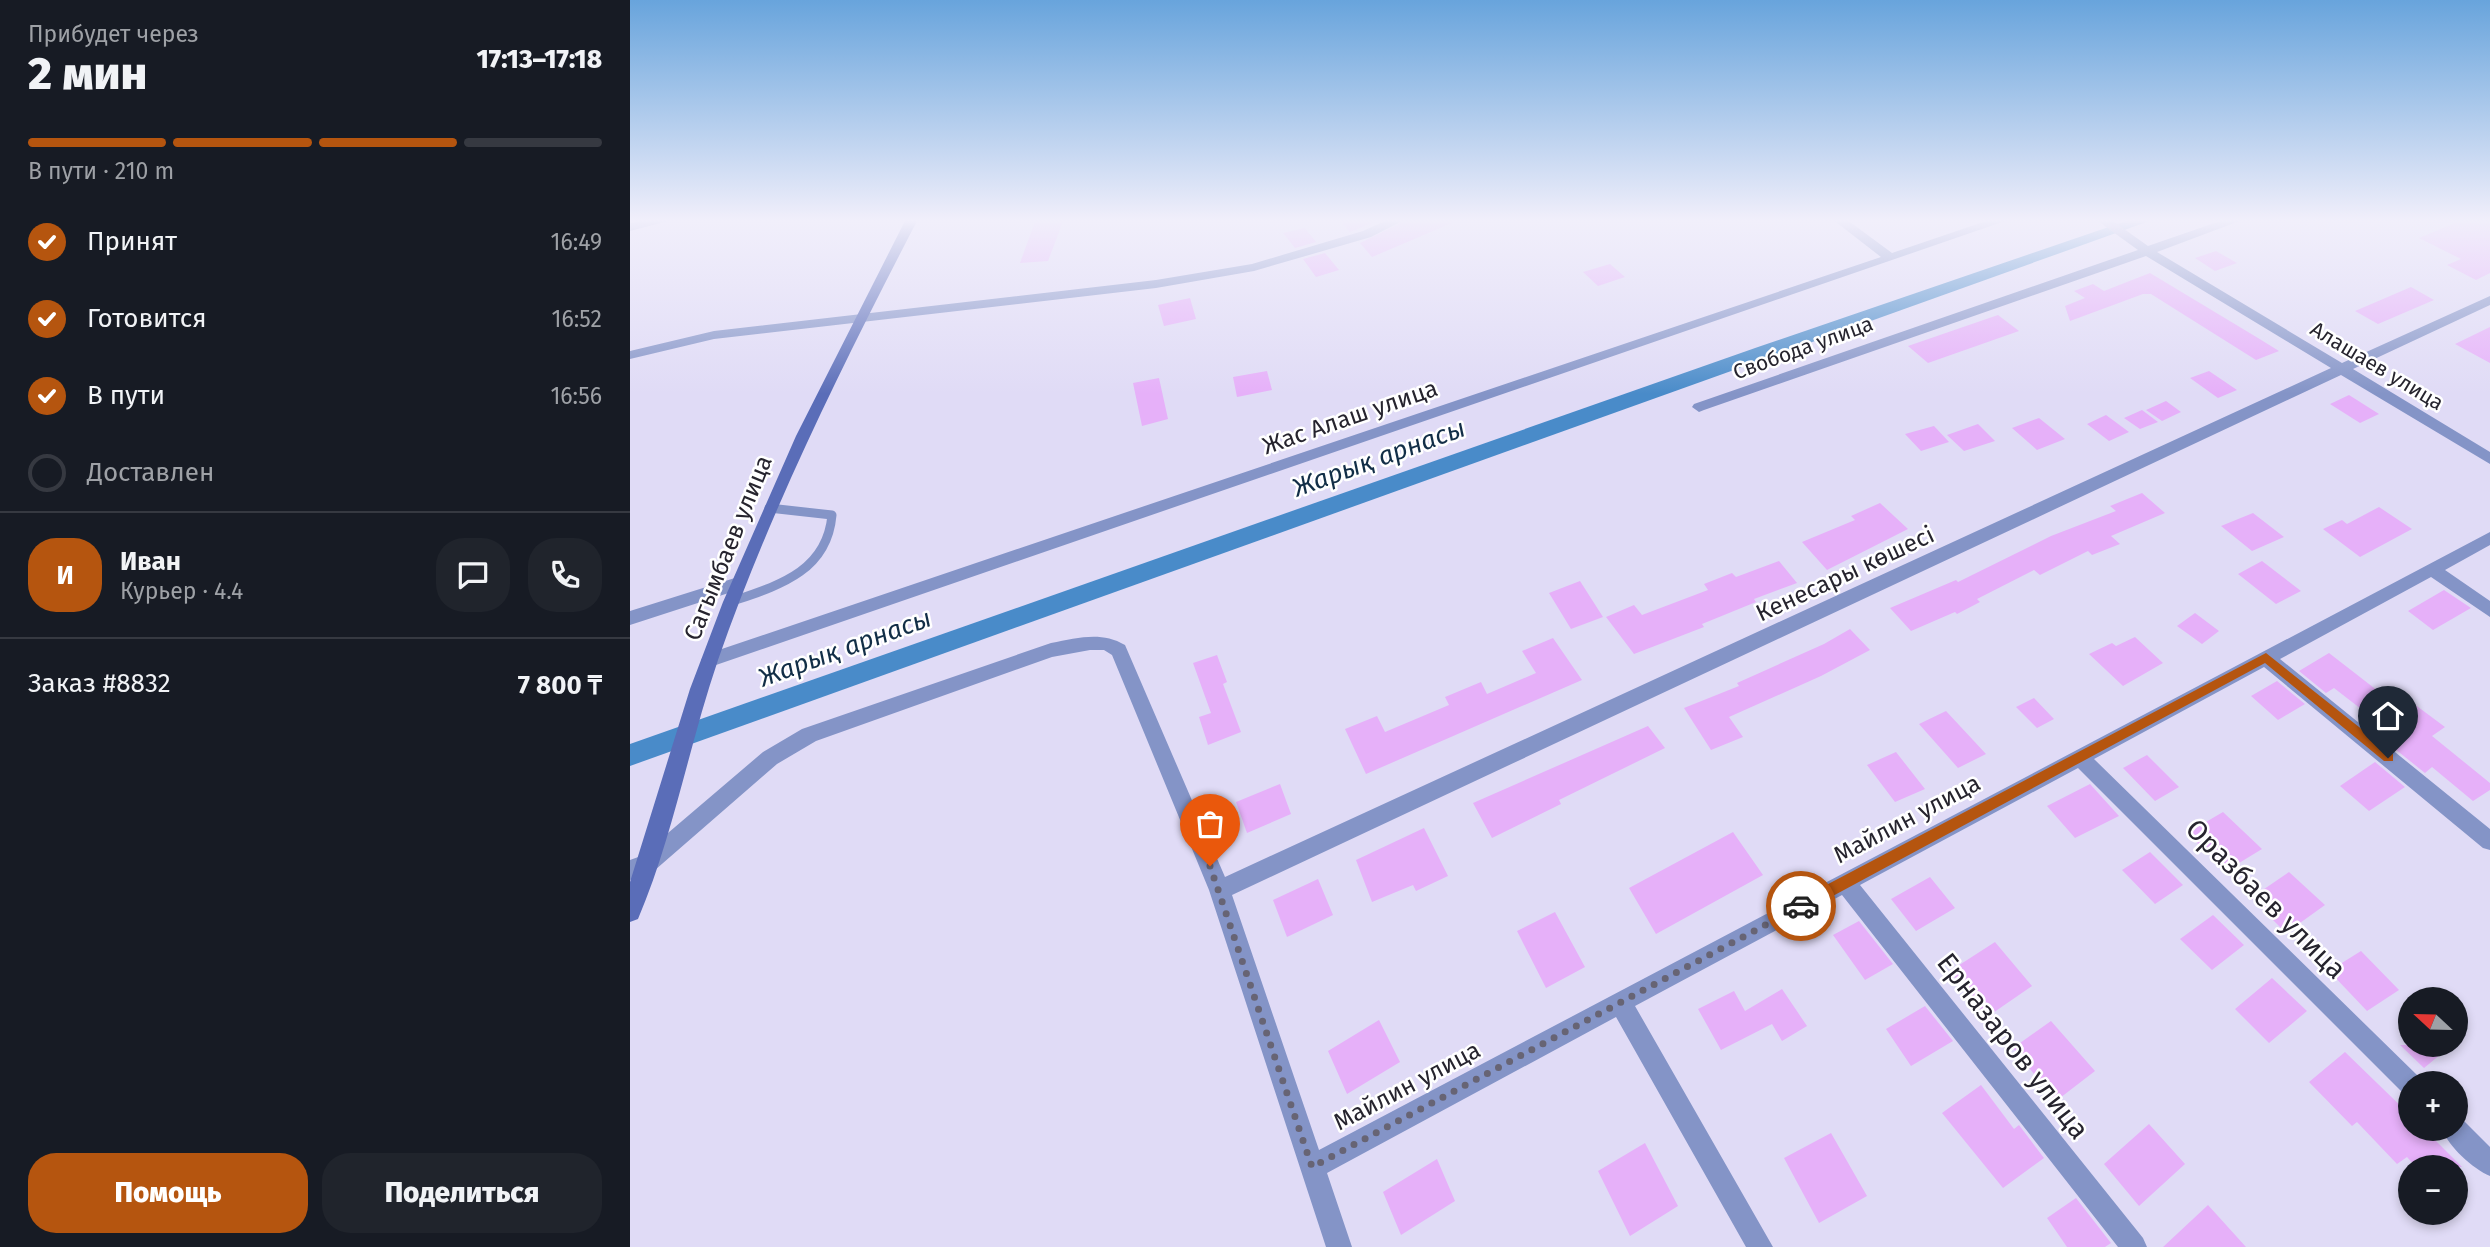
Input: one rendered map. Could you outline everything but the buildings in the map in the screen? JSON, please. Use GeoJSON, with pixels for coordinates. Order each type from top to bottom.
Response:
{"type":"FeatureCollection","features":[{"type":"Feature","properties":{"kind":"street","name":"Сагымбаев улица"},"geometry":{"type":"LineString","coordinates":[[630,912],[639,866],[680,758],[710,660],[738,583],[769,508],[882,277]]}},
{"type":"Feature","properties":{"kind":"street"},"geometry":{"type":"LineString","coordinates":[[630,355],[714,335],[1142,286],[1194,277]]}},
{"type":"Feature","properties":{"kind":"street","name":"Жас Алаш улица"},"geometry":{"type":"LineString","coordinates":[[710,660],[1835,277]]}},
{"type":"Feature","properties":{"kind":"street","name":"Свобода улица"},"geometry":{"type":"LineString","coordinates":[[1699,407],[2072,277]]}},
{"type":"Feature","properties":{"kind":"street","name":"Алашаев улица"},"geometry":{"type":"LineString","coordinates":[[2190,277],[2490,459]]}},
{"type":"Feature","properties":{"kind":"street","name":"Кенесары көшесі"},"geometry":{"type":"LineString","coordinates":[[1220,890],[2490,300]]}},
{"type":"Feature","properties":{"kind":"street","name":"Майлин улица"},"geometry":{"type":"LineString","coordinates":[[1312,1167],[2490,538]]}},
{"type":"Feature","properties":{"kind":"street"},"geometry":{"type":"LineString","coordinates":[[2431,569],[2490,610]]}},
{"type":"Feature","properties":{"kind":"street"},"geometry":{"type":"LineString","coordinates":[[630,618],[738,583]]}},
{"type":"Feature","properties":{"kind":"street"},"geometry":{"type":"LineString","coordinates":[[639,866],[760,766],[809,735],[1051,650],[1090,643],[1107,643],[1119,650],[1220,890],[1339,1247]]}},
{"type":"Feature","properties":{"kind":"street"},"geometry":{"type":"LineString","coordinates":[[2266,657],[2490,841]]}},
{"type":"Feature","properties":{"kind":"street","name":"Оразбаев улица"},"geometry":{"type":"LineString","coordinates":[[2080,757],[2398,1072]]}},
{"type":"Feature","properties":{"kind":"street","name":"Ерназаров улица"},"geometry":{"type":"LineString","coordinates":[[1845,882],[2134,1247]]}},
{"type":"Feature","properties":{"kind":"street"},"geometry":{"type":"LineString","coordinates":[[1620,1002],[1760,1247]]}},
{"type":"Feature","properties":{"kind":"street"},"geometry":{"type":"LineString","coordinates":[[2466,1141],[2490,1164]]}},
{"type":"Feature","properties":{"kind":"lane"},"geometry":{"type":"LineString","coordinates":[[733,601],[792,580],[820,555],[833,525],[832,515],[769,508]]}},
{"type":"Feature","properties":{"kind":"waterway","name":"Жарық арнасы"},"geometry":{"type":"LineString","coordinates":[[630,755],[1764,351],[1979,277]]}},
{"type":"Feature","properties":{"kind":"way so far"},"geometry":{"type":"LineString","coordinates":[[1210,866],[1312,1167],[1801,906]]}},
{"type":"Feature","properties":{"kind":"route"},"geometry":{"type":"LineString","coordinates":[[1801,906],[2266,657],[2388,758]]}}]}
